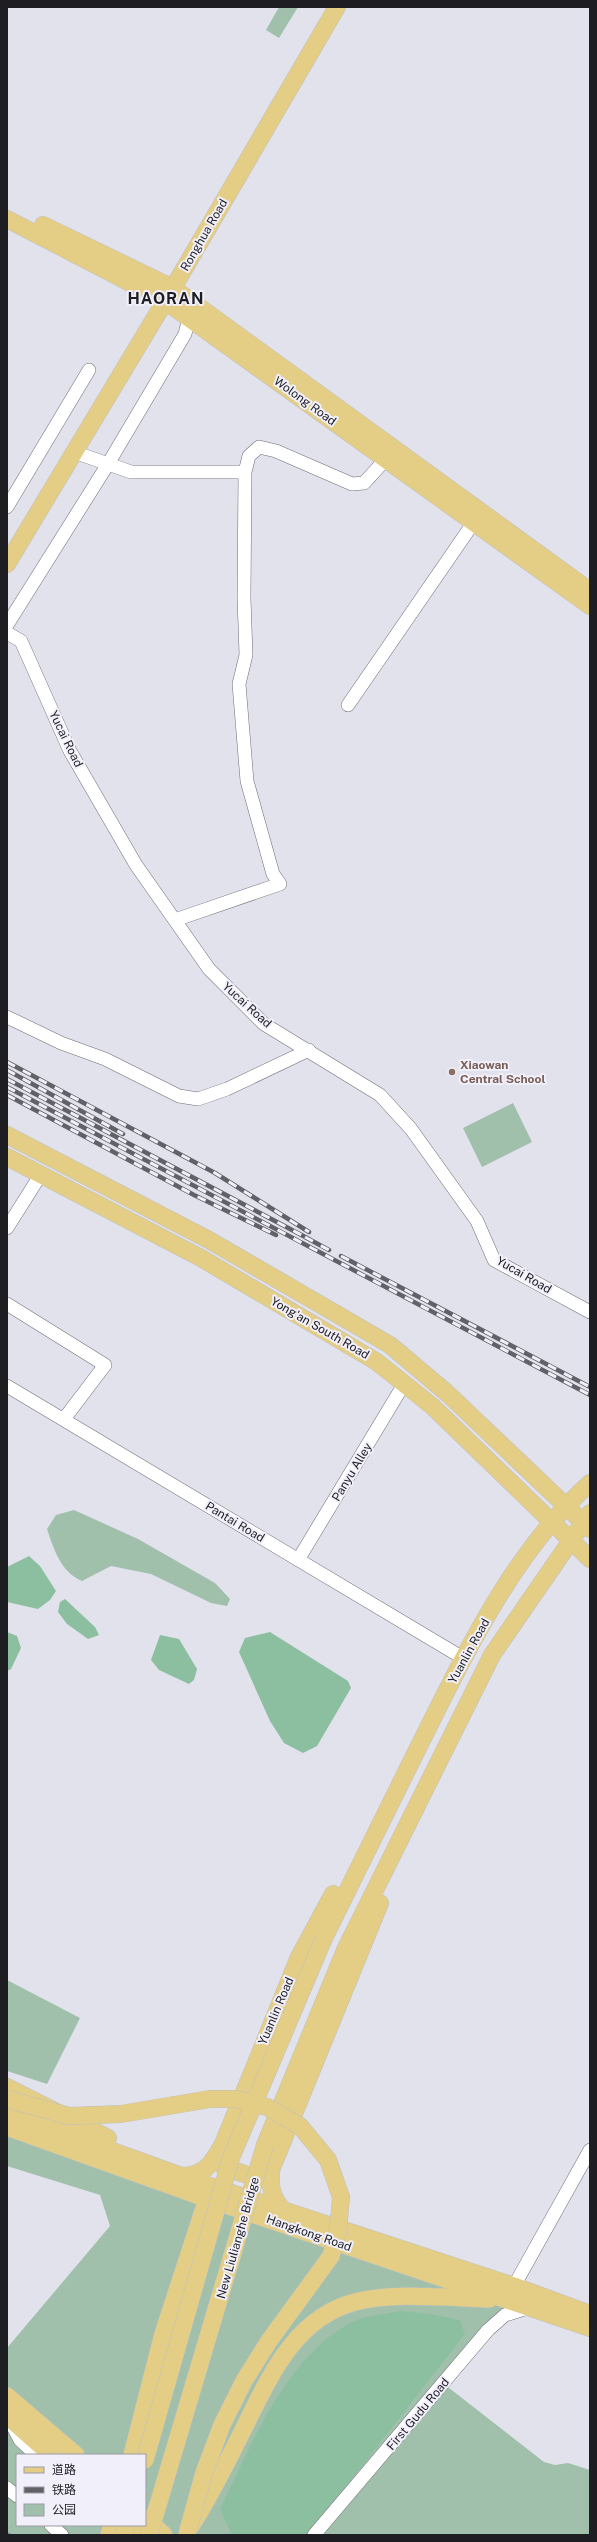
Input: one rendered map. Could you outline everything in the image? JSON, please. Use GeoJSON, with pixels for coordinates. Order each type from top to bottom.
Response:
{"type":"FeatureCollection","features":[{"type":"Feature","properties":{"kind":"main road","name":"Ronghua Road"},"geometry":{"type":"LineString","coordinates":[[7,564],[169,294],[336,7]]}},
{"type":"Feature","properties":{"kind":"main road","name":"Wolong Road"},"geometry":{"type":"LineString","coordinates":[[7,207],[169,294],[590,591]]}},
{"type":"Feature","properties":{"kind":"main road","name":"Wolong Road"},"geometry":{"type":"LineString","coordinates":[[7,219],[169,294],[189,318],[590,606]]}},
{"type":"Feature","properties":{"kind":"main road","name":"Yong'an South Road"},"geometry":{"type":"LineString","coordinates":[[7,1135],[209,1240],[390,1345],[447,1393],[566,1504],[588,1522]]}},
{"type":"Feature","properties":{"kind":"main road","name":"Yong'an South Road"},"geometry":{"type":"LineString","coordinates":[[7,1157],[200,1258],[377,1362],[432,1406],[590,1559]]}},
{"type":"Feature","properties":{"kind":"main road","name":"Yuanlin Road"},"geometry":{"type":"LineString","coordinates":[[146,2456],[231,2158],[324,1938],[463,1658],[524,1560],[566,1504],[590,1483]]}},
{"type":"Feature","properties":{"kind":"main road","name":"Yuanlin Road"},"geometry":{"type":"LineString","coordinates":[[346,1948],[492,1655],[570,1540],[588,1522]]}},
{"type":"Feature","properties":{"kind":"main road","name":"Yuanlin Road"},"geometry":{"type":"LineString","coordinates":[[213,2160],[299,1957],[345,1871],[374,1837]]}},
{"type":"Feature","properties":{"kind":"main road","name":"Yuanlin Road"},"geometry":{"type":"LineString","coordinates":[[282,2209],[272,2197],[270,2187],[271,2172],[395,1866],[395,1851]]}},
{"type":"Feature","properties":{"kind":"main road","name":"New Liulianghe Bridge"},"geometry":{"type":"LineString","coordinates":[[150,2535],[264,2145],[346,1948]]}},
{"type":"Feature","properties":{"kind":"main road"},"geometry":{"type":"LineString","coordinates":[[7,2086],[95,2133],[184,2165],[213,2160],[220,2163],[224,2167],[259,2179],[271,2172]]}},
{"type":"Feature","properties":{"kind":"main road"},"geometry":{"type":"LineString","coordinates":[[7,2099],[69,2116],[121,2114],[210,2099],[236,2099],[267,2107],[300,2126],[328,2160],[340,2197],[338,2231],[331,2256],[269,2341],[244,2381],[222,2425],[204,2473],[186,2535]]}},
{"type":"Feature","properties":{"kind":"main road","name":"Hangkong Road"},"geometry":{"type":"LineString","coordinates":[[7,2113],[182,2176],[282,2209],[510,2293],[531,2307],[590,2328]]}},
{"type":"Feature","properties":{"kind":"main road","name":"Hangkong Road"},"geometry":{"type":"LineString","coordinates":[[7,2127],[207,2199],[510,2293],[590,2314]]}},
{"type":"Feature","properties":{"kind":"main road"},"geometry":{"type":"LineString","coordinates":[[182,2176],[197,2176],[213,2160]]}},
{"type":"Feature","properties":{"kind":"main road"},"geometry":{"type":"LineString","coordinates":[[132,2454],[163,2334],[207,2199]]}},
{"type":"Feature","properties":{"kind":"main road"},"geometry":{"type":"LineString","coordinates":[[186,2535],[208,2500],[274,2368],[297,2338],[333,2310],[355,2302],[392,2298],[510,2293]]}},
{"type":"Feature","properties":{"kind":"main road"},"geometry":{"type":"LineString","coordinates":[[7,2396],[75,2454]]}},
{"type":"Feature","properties":{"kind":"main road"},"geometry":{"type":"LineString","coordinates":[[7,2416],[50,2454]]}},
{"type":"Feature","properties":{"kind":"main road"},"geometry":{"type":"LineString","coordinates":[[146,2519],[164,2535]]}},
{"type":"Feature","properties":{"kind":"main road"},"geometry":{"type":"LineString","coordinates":[[131,2526],[141,2535]]}},
{"type":"Feature","properties":{"kind":"street"},"geometry":{"type":"LineString","coordinates":[[7,625],[108,464],[185,334],[189,318]]}},
{"type":"Feature","properties":{"kind":"street"},"geometry":{"type":"LineString","coordinates":[[7,507],[90,370]]}},
{"type":"Feature","properties":{"kind":"street"},"geometry":{"type":"LineString","coordinates":[[175,920],[280,884],[273,874],[247,781],[239,691],[239,684],[246,655],[244,598],[245,472],[248,456],[259,447],[276,451],[352,484],[364,483],[386,459]]}},
{"type":"Feature","properties":{"kind":"street"},"geometry":{"type":"LineString","coordinates":[[74,452],[131,472],[245,472]]}},
{"type":"Feature","properties":{"kind":"street"},"geometry":{"type":"LineString","coordinates":[[348,705],[474,522]]}},
{"type":"Feature","properties":{"kind":"street","name":"Yucai Road"},"geometry":{"type":"LineString","coordinates":[[7,634],[21,641],[70,751],[136,865],[208,969],[264,1024],[309,1050],[380,1095],[412,1129],[477,1221],[494,1260],[590,1312]]}},
{"type":"Feature","properties":{"kind":"street"},"geometry":{"type":"LineString","coordinates":[[7,1017],[61,1043],[105,1059],[179,1096],[198,1099],[227,1089],[309,1050]]}},
{"type":"Feature","properties":{"kind":"street"},"geometry":{"type":"LineString","coordinates":[[7,1228],[41,1174]]}},
{"type":"Feature","properties":{"kind":"street"},"geometry":{"type":"LineString","coordinates":[[7,1304],[106,1365],[64,1420]]}},
{"type":"Feature","properties":{"kind":"street","name":"Panyu Alley"},"geometry":{"type":"LineString","coordinates":[[298,1560],[404,1384]]}},
{"type":"Feature","properties":{"kind":"street","name":"Pantai Road"},"geometry":{"type":"LineString","coordinates":[[7,1386],[463,1658]]}},
{"type":"Feature","properties":{"kind":"street"},"geometry":{"type":"LineString","coordinates":[[510,2293],[590,2150]]}},
{"type":"Feature","properties":{"kind":"street","name":"First Gudu Road"},"geometry":{"type":"LineString","coordinates":[[314,2535],[488,2330],[505,2315],[531,2307]]}},
{"type":"Feature","properties":{"kind":"street"},"geometry":{"type":"LineString","coordinates":[[7,2416],[20,2440],[35,2454]]}},
{"type":"Feature","properties":{"kind":"street"},"geometry":{"type":"LineString","coordinates":[[7,2488],[16,2495]]}},
{"type":"Feature","properties":{"kind":"street"},"geometry":{"type":"LineString","coordinates":[[51,2526],[62,2535]]}},
{"type":"Feature","properties":{"kind":"street"},"geometry":{"type":"LineString","coordinates":[[117,2526],[127,2535]]}},
{"type":"Feature","properties":{"kind":"green space"},"geometry":{"type":"Polygon","coordinates":[[[279,7],[298,7],[279,38],[266,30],[279,7]]]}},
{"type":"Feature","properties":{"kind":"green space"},"geometry":{"type":"Polygon","coordinates":[[[513,1103],[532,1142],[482,1167],[463,1128],[513,1103]]]}},
{"type":"Feature","properties":{"kind":"green space"},"geometry":{"type":"Polygon","coordinates":[[[74,1510],[138,1539],[215,1583],[230,1599],[227,1606],[211,1603],[151,1574],[111,1566],[82,1581],[75,1577],[59,1560],[47,1529],[56,1515],[74,1510]]]}},
{"type":"Feature","properties":{"kind":"green space"},"geometry":{"type":"Polygon","coordinates":[[[29,1556],[40,1566],[56,1591],[50,1600],[38,1609],[7,1602],[7,1567],[29,1556]]]}},
{"type":"Feature","properties":{"kind":"green space"},"geometry":{"type":"Polygon","coordinates":[[[65,1599],[95,1627],[99,1635],[88,1639],[67,1624],[58,1612],[60,1602],[65,1599]]]}},
{"type":"Feature","properties":{"kind":"green space"},"geometry":{"type":"Polygon","coordinates":[[[7,1632],[17,1636],[21,1648],[11,1669],[7,1671],[7,1632]]]}},
{"type":"Feature","properties":{"kind":"green space"},"geometry":{"type":"Polygon","coordinates":[[[270,1632],[348,1681],[351,1688],[317,1746],[303,1753],[284,1743],[270,1721],[239,1652],[245,1638],[270,1632]]]}},
{"type":"Feature","properties":{"kind":"green space"},"geometry":{"type":"Polygon","coordinates":[[[160,1635],[179,1639],[197,1669],[194,1680],[189,1684],[159,1670],[151,1660],[160,1635]]]}},
{"type":"Feature","properties":{"kind":"green space"},"geometry":{"type":"Polygon","coordinates":[[[7,1980],[80,2018],[47,2084],[7,2071],[7,1980]]]}},
{"type":"Feature","properties":{"kind":"green space"},"geometry":{"type":"Polygon","coordinates":[[[7,2128],[507,2299],[505,2315],[444,2384],[544,2462],[555,2465],[568,2463],[590,2470],[590,2535],[164,2535],[146,2519],[146,2454],[75,2454],[7,2396],[7,2348],[110,2226],[100,2195],[7,2166],[7,2128]]]}},
{"type":"Feature","properties":{"kind":"green space"},"geometry":{"type":"Polygon","coordinates":[[[402,2311],[436,2315],[460,2320],[465,2334],[308,2535],[232,2535],[220,2509],[258,2431],[272,2405],[289,2380],[307,2357],[328,2338],[352,2322],[370,2316],[402,2311]]]}},
{"type":"Feature","properties":{"kind":"green space"},"geometry":{"type":"Polygon","coordinates":[[[7,2415],[52,2454],[16,2454],[16,2526],[134,2526],[145,2535],[7,2535],[7,2415]]]}},
{"type":"Feature","properties":{"kind":"railway"},"geometry":{"type":"LineString","coordinates":[[7,1062],[215,1173],[309,1232]]}},
{"type":"Feature","properties":{"kind":"railway"},"geometry":{"type":"LineString","coordinates":[[7,1070],[123,1134]]}},
{"type":"Feature","properties":{"kind":"railway"},"geometry":{"type":"LineString","coordinates":[[7,1079],[309,1239]]}},
{"type":"Feature","properties":{"kind":"railway"},"geometry":{"type":"LineString","coordinates":[[7,1087],[590,1395]]}},
{"type":"Feature","properties":{"kind":"railway"},"geometry":{"type":"LineString","coordinates":[[7,1095],[194,1195],[276,1235]]}},
{"type":"Feature","properties":{"kind":"railway"},"geometry":{"type":"LineString","coordinates":[[305,1237],[329,1250]]}},
{"type":"Feature","properties":{"kind":"railway"},"geometry":{"type":"LineString","coordinates":[[341,1256],[590,1387]]}},
{"type":"Feature","properties":{"kind":"place","name":"Xiaowan Central School"},"geometry":{"type":"Point","coordinates":[452,1072]}},
{"type":"Feature","properties":{"kind":"district","name":"HAORAN"},"geometry":{"type":"Point","coordinates":[166,298]}}]}
